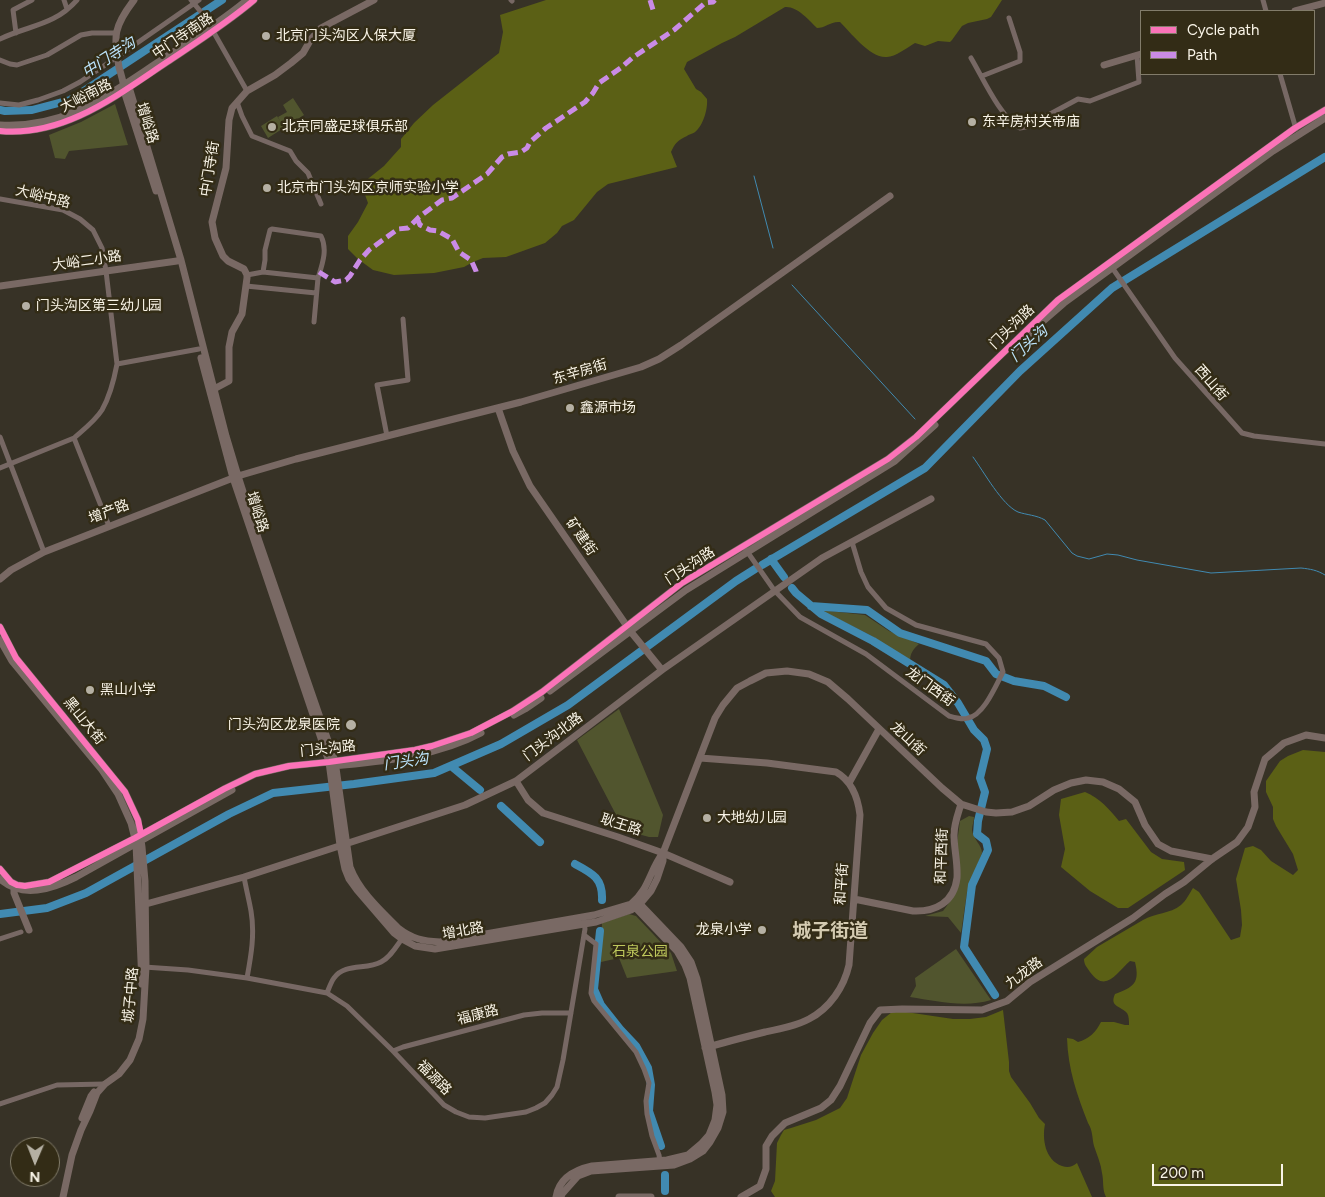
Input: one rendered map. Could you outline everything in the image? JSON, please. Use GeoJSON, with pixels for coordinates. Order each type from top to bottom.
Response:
{"type":"FeatureCollection","features":[{"type":"Feature","properties":{"kind":"street"},"geometry":{"type":"LineString","coordinates":[[16,33],[13,10],[32,0]]}},
{"type":"Feature","properties":{"kind":"street"},"geometry":{"type":"LineString","coordinates":[[64,0],[67,9]]}},
{"type":"Feature","properties":{"kind":"street"},"geometry":{"type":"LineString","coordinates":[[0,40],[45,24],[61,14],[76,0]]}},
{"type":"Feature","properties":{"kind":"street"},"geometry":{"type":"LineString","coordinates":[[126,87],[121,76],[115,33],[126,10],[134,0]]}},
{"type":"Feature","properties":{"kind":"street","name":"中门寺南路"},"geometry":{"type":"LineString","coordinates":[[126,87],[212,29],[247,0]]}},
{"type":"Feature","properties":{"kind":"street","name":"中门寺南路"},"geometry":{"type":"LineString","coordinates":[[212,29],[233,18],[254,0]]}},
{"type":"Feature","properties":{"kind":"street","name":"中门寺街"},"geometry":{"type":"LineString","coordinates":[[247,274],[244,269],[228,261],[223,256],[215,238],[212,222],[226,168],[229,120],[232,108],[247,91],[291,64],[303,53],[311,39],[321,28],[374,0]]}},
{"type":"Feature","properties":{"kind":"street"},"geometry":{"type":"LineString","coordinates":[[0,103],[19,105],[63,91],[118,60],[195,2],[247,91]]}},
{"type":"Feature","properties":{"kind":"street"},"geometry":{"type":"LineString","coordinates":[[1299,10],[1325,3]]}},
{"type":"Feature","properties":{"kind":"street"},"geometry":{"type":"LineString","coordinates":[[982,76],[1020,61],[1020,52],[1009,18]]}},
{"type":"Feature","properties":{"kind":"street"},"geometry":{"type":"LineString","coordinates":[[0,60],[17,65],[47,54],[82,35],[115,33]]}},
{"type":"Feature","properties":{"kind":"street"},"geometry":{"type":"LineString","coordinates":[[971,58],[985,85],[1010,121],[1020,128],[1026,127],[1078,99],[1090,101],[1139,82],[1139,54],[1104,65]]}},
{"type":"Feature","properties":{"kind":"street"},"geometry":{"type":"LineString","coordinates":[[1280,75],[1297,131]]}},
{"type":"Feature","properties":{"kind":"street","name":"大峪南路"},"geometry":{"type":"LineString","coordinates":[[0,125],[32,124],[72,114],[126,87]]}},
{"type":"Feature","properties":{"kind":"street","name":"大峪南路"},"geometry":{"type":"LineString","coordinates":[[0,130],[35,130],[68,121],[92,110],[126,87]]}},
{"type":"Feature","properties":{"kind":"street","name":"增峪路"},"geometry":{"type":"LineString","coordinates":[[126,87],[177,261],[235,477],[333,764]]}},
{"type":"Feature","properties":{"kind":"street","name":"增峪路"},"geometry":{"type":"LineString","coordinates":[[126,87],[181,260],[235,477]]}},
{"type":"Feature","properties":{"kind":"street"},"geometry":{"type":"LineString","coordinates":[[236,102],[252,136],[290,151],[296,161],[308,173],[321,204]]}},
{"type":"Feature","properties":{"kind":"street","name":"门头沟路"},"geometry":{"type":"LineString","coordinates":[[14,886],[39,884],[54,880],[138,839],[255,774],[289,766],[333,764],[432,746],[471,733],[513,711],[631,631],[682,584],[745,550],[888,459],[916,437],[1058,300],[1111,266],[1325,110]]}},
{"type":"Feature","properties":{"kind":"street","name":"门头沟路"},"geometry":{"type":"LineString","coordinates":[[1297,131],[1325,118]]}},
{"type":"Feature","properties":{"kind":"street","name":"东辛房街"},"geometry":{"type":"LineString","coordinates":[[235,477],[296,459],[498,408],[608,377],[659,360],[890,196]]}},
{"type":"Feature","properties":{"kind":"street","name":"大峪中路"},"geometry":{"type":"LineString","coordinates":[[0,199],[62,210],[80,219],[93,230],[102,248],[118,364]]}},
{"type":"Feature","properties":{"kind":"street"},"geometry":{"type":"LineString","coordinates":[[263,272],[265,250],[270,230],[321,236],[324,251],[318,278],[314,322]]}},
{"type":"Feature","properties":{"kind":"street","name":"大峪二小路"},"geometry":{"type":"LineString","coordinates":[[0,286],[177,261]]}},
{"type":"Feature","properties":{"kind":"street","name":"西山街"},"geometry":{"type":"LineString","coordinates":[[1111,266],[1175,358],[1242,433],[1325,444]]}},
{"type":"Feature","properties":{"kind":"street"},"geometry":{"type":"LineString","coordinates":[[214,389],[229,381],[229,347],[232,332],[242,314],[247,274],[263,272],[318,278]]}},
{"type":"Feature","properties":{"kind":"street"},"geometry":{"type":"LineString","coordinates":[[246,286],[316,293]]}},
{"type":"Feature","properties":{"kind":"street"},"geometry":{"type":"LineString","coordinates":[[387,436],[376,385],[408,380],[403,319]]}},
{"type":"Feature","properties":{"kind":"street"},"geometry":{"type":"LineString","coordinates":[[0,468],[74,438],[101,411],[109,394],[118,364],[200,350]]}},
{"type":"Feature","properties":{"kind":"street","name":"矿建街"},"geometry":{"type":"LineString","coordinates":[[498,408],[513,451],[530,486],[631,631],[662,670]]}},
{"type":"Feature","properties":{"kind":"street"},"geometry":{"type":"LineString","coordinates":[[0,437],[44,552]]}},
{"type":"Feature","properties":{"kind":"street"},"geometry":{"type":"LineString","coordinates":[[74,438],[109,526]]}},
{"type":"Feature","properties":{"kind":"street","name":"增产路"},"geometry":{"type":"LineString","coordinates":[[0,579],[11,570],[44,552],[235,477]]}},
{"type":"Feature","properties":{"kind":"street","name":"门头沟北路"},"geometry":{"type":"LineString","coordinates":[[146,904],[244,876],[465,805],[516,781],[662,670],[774,590],[822,558],[931,499]]}},
{"type":"Feature","properties":{"kind":"street","name":"龙门西街"},"geometry":{"type":"LineString","coordinates":[[745,550],[774,590],[800,617],[866,654],[949,716],[962,719],[970,718],[978,713],[994,690],[1003,672],[999,658],[986,644],[916,625],[886,608],[868,587],[861,572],[852,542]]}},
{"type":"Feature","properties":{"kind":"street","name":"黑山大街"},"geometry":{"type":"LineString","coordinates":[[0,627],[16,658],[125,792],[138,820],[138,839]]}},
{"type":"Feature","properties":{"kind":"street","name":"黑山大街"},"geometry":{"type":"LineString","coordinates":[[0,640],[12,662],[102,770],[118,794],[138,839]]}},
{"type":"Feature","properties":{"kind":"street","name":"龙山街"},"geometry":{"type":"LineString","coordinates":[[636,904],[657,860],[663,853],[715,718],[723,704],[737,688],[766,673],[787,671],[809,674],[828,682],[961,804],[986,812],[1012,812],[1029,806],[1054,790],[1071,783],[1086,780],[1103,782],[1119,789],[1135,802],[1145,824],[1158,844],[1171,851],[1212,859]]}},
{"type":"Feature","properties":{"kind":"street"},"geometry":{"type":"LineString","coordinates":[[700,758],[767,763],[830,771],[841,775],[849,783],[879,729]]}},
{"type":"Feature","properties":{"kind":"street","name":"九龙路"},"geometry":{"type":"LineString","coordinates":[[741,1197],[760,1186],[766,1169],[766,1146],[772,1136],[785,1123],[821,1108],[831,1100],[840,1086],[870,1023],[880,1010],[982,1010],[1007,1001],[1030,982],[1132,918],[1184,882],[1236,842],[1248,827],[1256,807],[1254,792],[1265,759],[1284,743],[1306,735],[1325,738]]}},
{"type":"Feature","properties":{"kind":"street","name":"增北路"},"geometry":{"type":"LineString","coordinates":[[333,764],[343,844],[354,877],[403,936],[416,946],[435,949],[584,920],[603,920],[636,904]]}},
{"type":"Feature","properties":{"kind":"street","name":"耿王路"},"geometry":{"type":"LineString","coordinates":[[516,781],[528,800],[543,813],[663,853],[730,882]]}},
{"type":"Feature","properties":{"kind":"street","name":"和平街"},"geometry":{"type":"LineString","coordinates":[[708,1047],[798,1024],[826,1007],[840,990],[846,975],[850,953],[860,816],[859,804],[849,783]]}},
{"type":"Feature","properties":{"kind":"street","name":"和平西街"},"geometry":{"type":"LineString","coordinates":[[854,900],[913,912],[932,910],[944,904],[954,891],[957,878],[954,834],[961,804]]}},
{"type":"Feature","properties":{"kind":"street","name":"城子中路"},"geometry":{"type":"LineString","coordinates":[[138,839],[142,883],[144,967]]}},
{"type":"Feature","properties":{"kind":"street"},"geometry":{"type":"LineString","coordinates":[[0,869],[14,886],[14,893],[28,927]]}},
{"type":"Feature","properties":{"kind":"street"},"geometry":{"type":"LineString","coordinates":[[244,876],[253,933],[247,978]]}},
{"type":"Feature","properties":{"kind":"street"},"geometry":{"type":"LineString","coordinates":[[0,879],[7,885],[14,886]]}},
{"type":"Feature","properties":{"kind":"street","name":"城子中路"},"geometry":{"type":"LineString","coordinates":[[58,1197],[70,1149],[91,1096],[103,1084],[119,1074],[130,1060],[139,1039],[143,1019],[146,904],[142,883]]}},
{"type":"Feature","properties":{"kind":"street"},"geometry":{"type":"LineString","coordinates":[[556,1197],[557,1189],[562,1181],[585,1167],[660,1161],[688,1155],[702,1144],[709,1135],[715,1120],[717,1105],[697,978],[691,962],[681,947],[636,904]]}},
{"type":"Feature","properties":{"kind":"street","name":"福源路"},"geometry":{"type":"LineString","coordinates":[[144,967],[188,970],[247,978],[327,993],[347,1006],[444,1105],[456,1112],[485,1118],[526,1112],[536,1108],[545,1103],[557,1087],[584,935],[584,920]]}},
{"type":"Feature","properties":{"kind":"street"},"geometry":{"type":"LineString","coordinates":[[0,938],[21,932]]}},
{"type":"Feature","properties":{"kind":"street"},"geometry":{"type":"LineString","coordinates":[[584,935],[596,944],[591,993],[594,1002],[636,1052],[649,1083],[646,1101],[647,1114],[660,1161]]}},
{"type":"Feature","properties":{"kind":"street"},"geometry":{"type":"LineString","coordinates":[[327,993],[333,979],[340,972],[350,968],[374,965],[383,961],[391,954],[403,936]]}},
{"type":"Feature","properties":{"kind":"street","name":"福康路"},"geometry":{"type":"LineString","coordinates":[[393,1051],[524,1015],[571,1013]]}},
{"type":"Feature","properties":{"kind":"street"},"geometry":{"type":"LineString","coordinates":[[562,1197],[562,1194],[578,1176],[590,1171],[674,1165],[690,1159],[703,1151],[718,1128],[722,1112],[722,1095],[708,1047]]}},
{"type":"Feature","properties":{"kind":"street"},"geometry":{"type":"LineString","coordinates":[[0,1104],[57,1085],[103,1084]]}},
{"type":"Feature","properties":{"kind":"street","name":"城子中路"},"geometry":{"type":"LineString","coordinates":[[63,1197],[72,1155],[81,1130],[103,1084]]}},
{"type":"Feature","properties":{"kind":"street"},"geometry":{"type":"LineString","coordinates":[[619,1197],[651,1197]]}},
{"type":"Feature","properties":{"kind":"green space"},"geometry":{"type":"Polygon","coordinates":[[[546,0],[1002,0],[991,17],[962,26],[950,42],[938,41],[925,46],[915,43],[890,57],[874,54],[840,22],[817,28],[798,11],[785,7],[735,37],[687,62],[684,69],[696,89],[707,99],[707,103],[706,112],[698,129],[679,140],[671,152],[677,167],[608,184],[597,192],[574,220],[562,226],[545,243],[506,257],[483,258],[464,267],[434,273],[394,275],[373,270],[348,249],[348,236],[368,203],[364,192],[364,182],[384,166],[401,147],[401,139],[414,123],[433,105],[499,53],[503,32],[500,15],[546,0]]]}},
{"type":"Feature","properties":{"kind":"green space"},"geometry":{"type":"Polygon","coordinates":[[[293,98],[304,115],[268,138],[261,126],[277,116],[280,121],[278,117],[287,112],[283,105],[293,98]]]}},
{"type":"Feature","properties":{"kind":"green space"},"geometry":{"type":"Polygon","coordinates":[[[115,104],[128,145],[69,151],[65,159],[55,158],[49,135],[81,122],[115,104]]]}},
{"type":"Feature","properties":{"kind":"green space"},"geometry":{"type":"Polygon","coordinates":[[[820,610],[865,615],[889,631],[919,644],[912,652],[910,661],[870,635],[820,610]]]}},
{"type":"Feature","properties":{"kind":"green space"},"geometry":{"type":"Polygon","coordinates":[[[619,709],[663,815],[658,837],[649,837],[624,830],[577,740],[619,709]]]}},
{"type":"Feature","properties":{"kind":"green space"},"geometry":{"type":"Polygon","coordinates":[[[1303,750],[1325,752],[1325,1197],[1106,1197],[1101,1166],[1094,1146],[1092,1132],[1074,1082],[1067,1038],[1078,1042],[1086,1039],[1101,1022],[1129,1025],[1127,1013],[1116,1006],[1114,998],[1115,994],[1127,989],[1134,983],[1137,975],[1135,962],[1130,961],[1111,979],[1101,981],[1090,972],[1084,959],[1097,947],[1143,920],[1177,908],[1184,902],[1193,888],[1199,892],[1231,940],[1240,937],[1242,925],[1241,910],[1236,879],[1245,848],[1253,846],[1261,850],[1271,861],[1293,875],[1298,870],[1293,854],[1273,819],[1273,807],[1266,792],[1266,781],[1280,761],[1303,750]]]}},
{"type":"Feature","properties":{"kind":"green space"},"geometry":{"type":"Polygon","coordinates":[[[1085,792],[1100,801],[1119,821],[1126,819],[1151,852],[1162,859],[1184,862],[1185,870],[1128,908],[1118,908],[1090,891],[1061,867],[1065,849],[1059,815],[1061,799],[1085,792]]]}},
{"type":"Feature","properties":{"kind":"green space"},"geometry":{"type":"Polygon","coordinates":[[[969,816],[974,817],[973,833],[981,847],[982,853],[967,892],[961,933],[948,917],[925,916],[943,911],[952,899],[960,821],[969,816]]]}},
{"type":"Feature","properties":{"kind":"green space","name":"石泉公园"},"geometry":{"type":"Polygon","coordinates":[[[629,914],[636,916],[671,953],[677,971],[627,978],[619,958],[601,962],[602,923],[629,914]]]}},
{"type":"Feature","properties":{"kind":"green space"},"geometry":{"type":"Polygon","coordinates":[[[956,949],[991,1000],[961,1004],[910,997],[916,986],[915,978],[956,949]]]}},
{"type":"Feature","properties":{"kind":"green space"},"geometry":{"type":"Polygon","coordinates":[[[1003,1010],[1011,1077],[1045,1124],[1044,1136],[1048,1154],[1056,1163],[1062,1166],[1070,1167],[1077,1163],[1092,1197],[775,1197],[771,1191],[775,1181],[777,1143],[784,1130],[816,1120],[840,1108],[847,1098],[861,1055],[882,1020],[892,1012],[906,1012],[953,1019],[970,1019],[986,1017],[1003,1010]]]}},
{"type":"Feature","properties":{"kind":"waterway","name":"中门寺沟"},"geometry":{"type":"LineString","coordinates":[[0,110],[32,110],[70,100],[222,0]]}},
{"type":"Feature","properties":{"kind":"waterway","name":"门头沟"},"geometry":{"type":"LineString","coordinates":[[762,565],[925,468],[1020,371],[1112,288],[1325,157]]}},
{"type":"Feature","properties":{"kind":"waterway"},"geometry":{"type":"LineString","coordinates":[[754,176],[773,248]]}},
{"type":"Feature","properties":{"kind":"waterway"},"geometry":{"type":"LineString","coordinates":[[792,285],[915,419]]}},
{"type":"Feature","properties":{"kind":"waterway"},"geometry":{"type":"LineString","coordinates":[[973,457],[1006,503],[1018,512],[1045,520],[1072,553],[1077,556],[1089,559],[1107,554],[1118,555],[1211,573],[1301,568],[1325,575]]}},
{"type":"Feature","properties":{"kind":"waterway"},"geometry":{"type":"LineString","coordinates":[[771,559],[784,577]]}},
{"type":"Feature","properties":{"kind":"waterway","name":"门头沟"},"geometry":{"type":"LineString","coordinates":[[0,914],[47,908],[86,893],[229,814],[273,793],[434,773],[501,744],[568,705],[755,569]]}},
{"type":"Feature","properties":{"kind":"waterway"},"geometry":{"type":"LineString","coordinates":[[792,588],[821,614],[873,641],[944,685],[958,703],[974,730],[984,740],[987,749],[980,778],[985,792],[977,834],[986,841],[988,850],[972,885],[964,947],[995,995]]}},
{"type":"Feature","properties":{"kind":"waterway"},"geometry":{"type":"LineString","coordinates":[[811,606],[867,610],[900,633],[986,661],[996,674],[1014,681],[1044,686],[1066,697]]}},
{"type":"Feature","properties":{"kind":"waterway"},"geometry":{"type":"LineString","coordinates":[[451,766],[480,790]]}},
{"type":"Feature","properties":{"kind":"waterway"},"geometry":{"type":"LineString","coordinates":[[501,806],[540,842]]}},
{"type":"Feature","properties":{"kind":"waterway"},"geometry":{"type":"LineString","coordinates":[[575,864],[587,870],[595,877],[601,886],[602,900]]}},
{"type":"Feature","properties":{"kind":"waterway"},"geometry":{"type":"LineString","coordinates":[[600,931],[594,989],[601,1005],[636,1046],[648,1068],[651,1085],[649,1111],[661,1146]]}},
{"type":"Feature","properties":{"kind":"waterway"},"geometry":{"type":"LineString","coordinates":[[665,1175],[665,1191]]}},
{"type":"Feature","properties":{"kind":"marked path"},"geometry":{"type":"LineString","coordinates":[[650,0],[654,13]]}},
{"type":"Feature","properties":{"kind":"marked path"},"geometry":{"type":"LineString","coordinates":[[319,272],[335,282],[346,280],[369,250],[398,229],[408,228],[442,200],[452,198],[487,174],[502,157],[521,152],[527,148],[530,142],[546,128],[585,102],[599,83],[674,30],[705,3],[715,0]]}},
{"type":"Feature","properties":{"kind":"marked path"},"geometry":{"type":"LineString","coordinates":[[417,218],[420,225],[430,230],[438,231],[452,239],[459,252],[471,260],[477,276]]}},
{"type":"Feature","properties":{"kind":"cycle path"},"geometry":{"type":"LineString","coordinates":[[0,131],[46,128],[88,112],[201,40],[254,0]]}},
{"type":"Feature","properties":{"kind":"cycle path"},"geometry":{"type":"LineString","coordinates":[[0,869],[11,882],[17,885],[25,886],[49,882],[255,774],[289,766],[415,750],[432,746],[471,733],[513,711],[542,692],[682,583],[888,459],[916,437],[1058,300],[1295,128],[1325,110]]}},
{"type":"Feature","properties":{"kind":"cycle path"},"geometry":{"type":"LineString","coordinates":[[0,627],[16,658],[125,792],[138,820],[141,834]]}},
{"type":"Feature","properties":{"kind":"place","name":"北京门头沟区人保大厦"},"geometry":{"type":"Point","coordinates":[266,36]}},
{"type":"Feature","properties":{"kind":"place","name":"东辛房村关帝庙"},"geometry":{"type":"Point","coordinates":[972,122]}},
{"type":"Feature","properties":{"kind":"place","name":"北京同盛足球俱乐部"},"geometry":{"type":"Point","coordinates":[272,127]}},
{"type":"Feature","properties":{"kind":"place","name":"北京市门头沟区京师实验小学"},"geometry":{"type":"Point","coordinates":[267,188]}},
{"type":"Feature","properties":{"kind":"place","name":"门头沟区第三幼儿园"},"geometry":{"type":"Point","coordinates":[26,306]}},
{"type":"Feature","properties":{"kind":"place","name":"鑫源市场"},"geometry":{"type":"Point","coordinates":[570,408]}},
{"type":"Feature","properties":{"kind":"place","name":"黑山小学"},"geometry":{"type":"Point","coordinates":[90,690]}},
{"type":"Feature","properties":{"kind":"place","name":"门头沟区龙泉医院"},"geometry":{"type":"Point","coordinates":[351,725]}},
{"type":"Feature","properties":{"kind":"place","name":"大地幼儿园"},"geometry":{"type":"Point","coordinates":[707,818]}},
{"type":"Feature","properties":{"kind":"place","name":"龙泉小学"},"geometry":{"type":"Point","coordinates":[762,930]}},
{"type":"Feature","properties":{"kind":"district","name":"城子街道"},"geometry":{"type":"Point","coordinates":[830,931]}}]}
